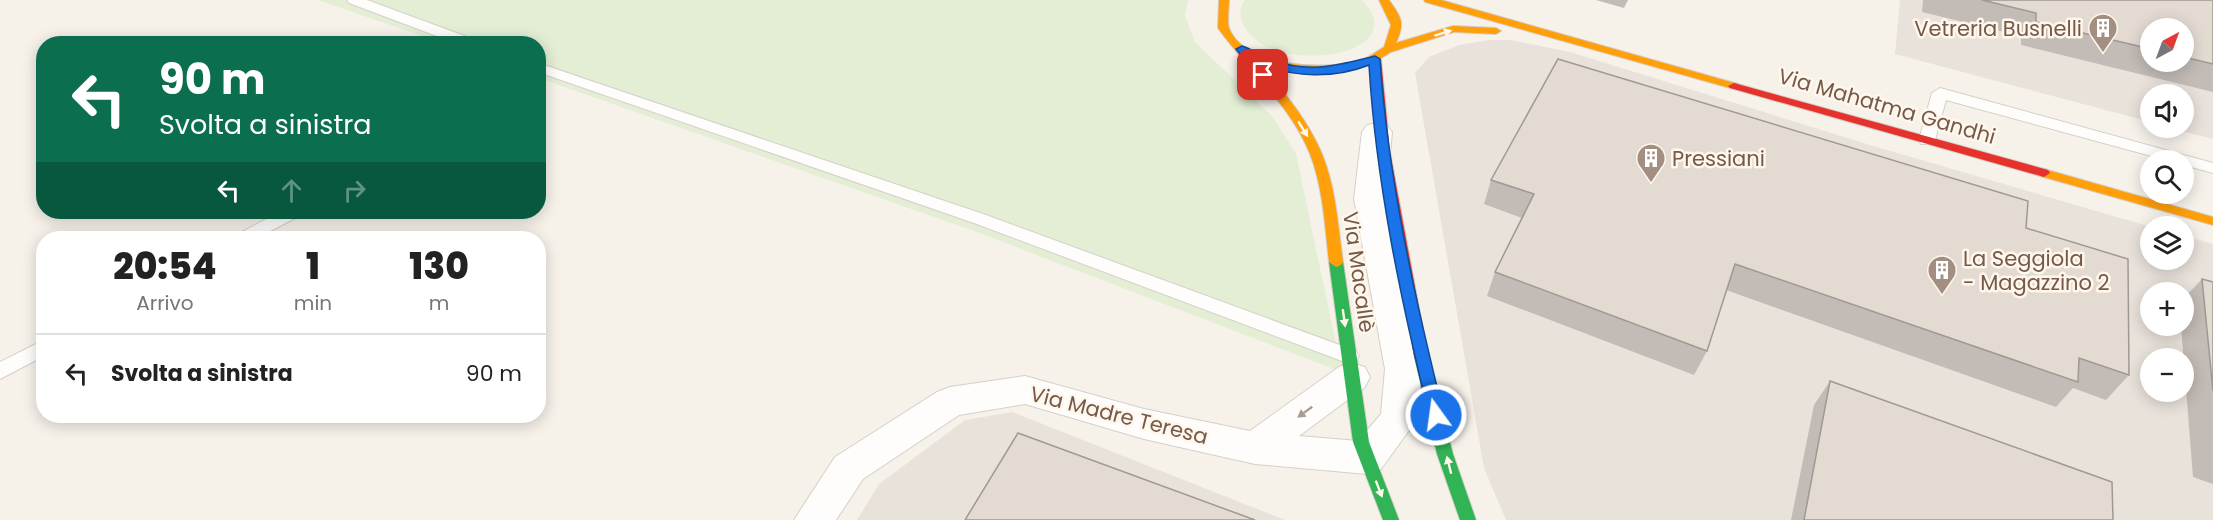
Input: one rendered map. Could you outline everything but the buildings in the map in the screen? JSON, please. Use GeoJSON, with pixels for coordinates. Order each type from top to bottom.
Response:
{"type":"FeatureCollection","features":[{"type":"Feature","properties":{"kind":"street","name":"Via Macallè"},"geometry":{"type":"LineString","coordinates":[[1224,0],[1220,14],[1221,23],[1232,41],[1242,49],[1274,88],[1312,144],[1326,192],[1361,442],[1391,520]]}},
{"type":"Feature","properties":{"kind":"street"},"geometry":{"type":"LineString","coordinates":[[1242,49],[1267,62],[1290,68],[1322,71],[1356,66],[1375,59],[1387,50],[1395,39],[1398,23],[1384,0]]}},
{"type":"Feature","properties":{"kind":"street","name":"Via Mahatma Gandhi"},"geometry":{"type":"LineString","coordinates":[[1430,0],[2213,221]]}},
{"type":"Feature","properties":{"kind":"street","name":"Via Mahatma Gandhi"},"geometry":{"type":"LineString","coordinates":[[1387,50],[1453,29],[1549,33]]}},
{"type":"Feature","properties":{"kind":"street","name":"Via Macallè"},"geometry":{"type":"LineString","coordinates":[[1375,59],[1378,121],[1414,323],[1454,484],[1468,520]]}},
{"type":"Feature","properties":{"kind":"street"},"geometry":{"type":"LineString","coordinates":[[1367,458],[1399,418],[1403,369],[1370,199],[1378,121]]}},
{"type":"Feature","properties":{"kind":"street"},"geometry":{"type":"LineString","coordinates":[[1255,448],[1350,366]]}},
{"type":"Feature","properties":{"kind":"street","name":"Via Madre Teresa"},"geometry":{"type":"LineString","coordinates":[[814,520],[849,468],[950,402],[1025,390],[1144,424],[1255,448],[1367,458]]}},
{"type":"Feature","properties":{"kind":"lane"},"geometry":{"type":"LineString","coordinates":[[354,0],[451,36]]}},
{"type":"Feature","properties":{"kind":"lane"},"geometry":{"type":"LineString","coordinates":[[546,74],[980,219],[1350,366]]}},
{"type":"Feature","properties":{"kind":"lane"},"geometry":{"type":"LineString","coordinates":[[1927,140],[1940,93],[2213,168]]}},
{"type":"Feature","properties":{"kind":"lane"},"geometry":{"type":"LineString","coordinates":[[257,231],[280,219]]}},
{"type":"Feature","properties":{"kind":"lane"},"geometry":{"type":"LineString","coordinates":[[0,371],[36,351]]}},
{"type":"Feature","properties":{"kind":"shaded area"},"geometry":{"type":"Polygon","coordinates":[[[1900,0],[2213,0],[2213,139],[2194,134],[2194,84],[2140,84],[2140,119],[1895,54],[1900,0]]]}},
{"type":"Feature","properties":{"kind":"shaded area"},"geometry":{"type":"Polygon","coordinates":[[[1489,40],[1511,40],[1570,52],[1870,145],[2140,224],[2140,270],[2194,270],[2194,239],[2213,244],[2213,520],[1506,520],[1484,468],[1415,73],[1429,57],[1459,45],[1489,40]]]}},
{"type":"Feature","properties":{"kind":"shaded area"},"geometry":{"type":"Polygon","coordinates":[[[1012,412],[1285,520],[857,520],[879,484],[965,420],[1012,412]]]}},
{"type":"Feature","properties":{"kind":"green space"},"geometry":{"type":"Polygon","coordinates":[[[318,0],[1188,0],[1185,16],[1195,42],[1273,117],[1296,154],[1342,372],[974,231],[546,80],[546,36],[422,36],[318,0]]]}},
{"type":"Feature","properties":{"kind":"green space"},"geometry":{"type":"Polygon","coordinates":[[[1245,0],[1362,0],[1374,20],[1370,36],[1354,48],[1331,54],[1304,56],[1277,51],[1255,39],[1241,18],[1241,7],[1245,0]]]}},
{"type":"Feature","properties":{"kind":"traffic: fast"},"geometry":{"type":"LineString","coordinates":[[1336,262],[1361,442],[1391,520]]}},
{"type":"Feature","properties":{"kind":"traffic: fast"},"geometry":{"type":"LineString","coordinates":[[1421,357],[1445,454],[1468,520]]}},
{"type":"Feature","properties":{"kind":"traffic: slow"},"geometry":{"type":"LineString","coordinates":[[1224,0],[1224,28],[1240,48],[1267,62],[1300,69],[1335,69],[1366,63],[1388,49],[1397,25],[1393,13],[1384,0]]}},
{"type":"Feature","properties":{"kind":"traffic: slow"},"geometry":{"type":"LineString","coordinates":[[1429,0],[1734,86]]}},
{"type":"Feature","properties":{"kind":"traffic: slow"},"geometry":{"type":"LineString","coordinates":[[1387,50],[1453,29],[1496,31]]}},
{"type":"Feature","properties":{"kind":"traffic: slow"},"geometry":{"type":"LineString","coordinates":[[1242,49],[1288,106],[1311,143],[1321,169],[1328,201],[1336,262]]}},
{"type":"Feature","properties":{"kind":"traffic: slow"},"geometry":{"type":"LineString","coordinates":[[2044,173],[2213,221]]}},
{"type":"Feature","properties":{"kind":"traffic: jam"},"geometry":{"type":"LineString","coordinates":[[1375,59],[1384,152],[1421,357]]}},
{"type":"Feature","properties":{"kind":"traffic: jam"},"geometry":{"type":"LineString","coordinates":[[1734,86],[2044,173]]}},
{"type":"Feature","properties":{"kind":"place","name":"Vetreria Busnelli"},"geometry":{"type":"Point","coordinates":[2103,54]}},
{"type":"Feature","properties":{"kind":"place","name":"Pressiani"},"geometry":{"type":"Point","coordinates":[1651,184]}},
{"type":"Feature","properties":{"kind":"place","name":"La Seggiola - Magazzino 2"},"geometry":{"type":"Point","coordinates":[1942,296]}},
{"type":"Feature","properties":{"kind":"route"},"geometry":{"type":"LineString","coordinates":[[1263,75],[1242,49],[1267,62],[1290,68],[1322,71],[1340,70],[1375,59],[1378,121],[1414,323],[1436,415]]}}]}
